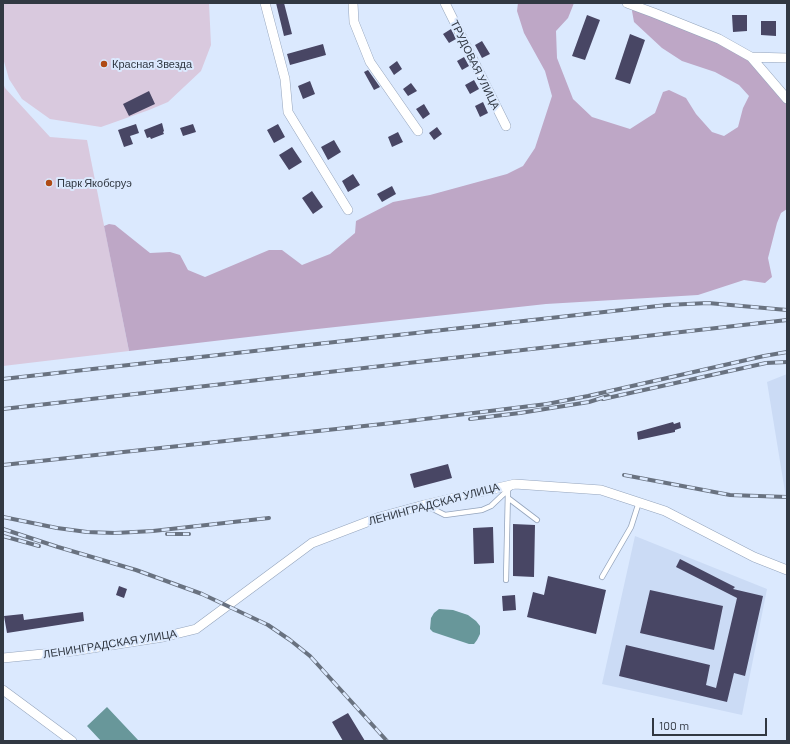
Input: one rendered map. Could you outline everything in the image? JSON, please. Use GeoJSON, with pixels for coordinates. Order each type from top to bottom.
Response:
{"type":"FeatureCollection","features":[{"type":"Feature","properties":{"kind":"street"},"geometry":{"type":"LineString","coordinates":[[265,3],[285,79],[288,112],[348,210]]}},
{"type":"Feature","properties":{"kind":"street"},"geometry":{"type":"LineString","coordinates":[[353,3],[354,22],[370,62],[418,131]]}},
{"type":"Feature","properties":{"kind":"street","name":"ТРУДОВАЯ УЛИЦА"},"geometry":{"type":"LineString","coordinates":[[445,3],[506,126]]}},
{"type":"Feature","properties":{"kind":"street"},"geometry":{"type":"LineString","coordinates":[[627,3],[719,39],[751,57],[787,99]]}},
{"type":"Feature","properties":{"kind":"street"},"geometry":{"type":"LineString","coordinates":[[654,13],[656,3]]}},
{"type":"Feature","properties":{"kind":"street"},"geometry":{"type":"LineString","coordinates":[[751,57],[787,58]]}},
{"type":"Feature","properties":{"kind":"street","name":"ЛЕНИНГРАДСКАЯ УЛИЦА"},"geometry":{"type":"LineString","coordinates":[[3,658],[73,651],[163,637],[196,629],[312,543],[380,517],[424,505],[512,487],[601,490],[665,511],[754,556],[787,570]]}},
{"type":"Feature","properties":{"kind":"street"},"geometry":{"type":"LineString","coordinates":[[3,690],[72,741]]}},
{"type":"Feature","properties":{"kind":"lane"},"geometry":{"type":"LineString","coordinates":[[506,580],[508,498],[512,487]]}},
{"type":"Feature","properties":{"kind":"lane"},"geometry":{"type":"LineString","coordinates":[[424,505],[445,515],[482,510],[491,506],[512,487]]}},
{"type":"Feature","properties":{"kind":"lane"},"geometry":{"type":"LineString","coordinates":[[508,498],[537,520]]}},
{"type":"Feature","properties":{"kind":"lane"},"geometry":{"type":"LineString","coordinates":[[602,576],[631,527],[639,502]]}},
{"type":"Feature","properties":{"kind":"shaded area","name":"Красная Звезда"},"geometry":{"type":"Polygon","coordinates":[[[3,3],[209,3],[211,45],[201,71],[168,102],[101,127],[50,119],[22,99],[9,79],[3,58],[3,3]]]}},
{"type":"Feature","properties":{"kind":"shaded area"},"geometry":{"type":"Polygon","coordinates":[[[518,3],[574,3],[568,18],[556,31],[557,58],[573,99],[592,117],[630,129],[655,113],[663,92],[669,90],[686,98],[696,114],[712,132],[724,136],[738,127],[743,108],[749,96],[739,85],[715,72],[682,61],[662,48],[634,22],[632,11],[634,6],[751,57],[787,99],[787,209],[781,213],[777,223],[768,258],[772,277],[765,283],[744,280],[698,295],[546,304],[129,351],[104,226],[109,224],[115,225],[150,253],[170,252],[180,255],[188,270],[205,277],[269,250],[282,250],[302,265],[330,254],[355,233],[356,221],[393,202],[430,195],[507,174],[523,166],[535,148],[552,96],[545,71],[524,33],[517,11],[518,3]]]}},
{"type":"Feature","properties":{"kind":"shaded area","name":"Парк Якобсруэ"},"geometry":{"type":"Polygon","coordinates":[[[3,83],[5,88],[50,137],[87,140],[129,351],[3,366],[3,83]]]}},
{"type":"Feature","properties":{"kind":"shaded area"},"geometry":{"type":"Polygon","coordinates":[[[787,374],[787,504],[767,382],[787,374]]]}},
{"type":"Feature","properties":{"kind":"shaded area"},"geometry":{"type":"Polygon","coordinates":[[[635,536],[767,589],[742,715],[602,684],[635,536]]]}},
{"type":"Feature","properties":{"kind":"shaded area"},"geometry":{"type":"Polygon","coordinates":[[[439,609],[453,610],[468,615],[476,621],[480,626],[480,634],[474,644],[469,644],[433,632],[430,629],[431,618],[439,609]]]}},
{"type":"Feature","properties":{"kind":"shaded area"},"geometry":{"type":"Polygon","coordinates":[[[107,707],[139,741],[101,741],[87,726],[107,707]]]}},
{"type":"Feature","properties":{"kind":"building"},"geometry":{"type":"Polygon","coordinates":[[[276,3],[284,3],[292,34],[284,36],[276,3]]]}},
{"type":"Feature","properties":{"kind":"building"},"geometry":{"type":"Polygon","coordinates":[[[587,15],[600,20],[585,60],[572,56],[587,15]]]}},
{"type":"Feature","properties":{"kind":"building"},"geometry":{"type":"Polygon","coordinates":[[[732,15],[747,15],[747,31],[733,32],[732,15]]]}},
{"type":"Feature","properties":{"kind":"building"},"geometry":{"type":"Polygon","coordinates":[[[761,21],[776,21],[776,36],[761,35],[761,21]]]}},
{"type":"Feature","properties":{"kind":"building"},"geometry":{"type":"Polygon","coordinates":[[[451,29],[456,39],[449,43],[443,34],[451,29]]]}},
{"type":"Feature","properties":{"kind":"building"},"geometry":{"type":"Polygon","coordinates":[[[630,34],[645,40],[630,84],[615,79],[630,34]]]}},
{"type":"Feature","properties":{"kind":"building"},"geometry":{"type":"Polygon","coordinates":[[[482,41],[490,54],[482,58],[475,45],[482,41]]]}},
{"type":"Feature","properties":{"kind":"building"},"geometry":{"type":"Polygon","coordinates":[[[323,44],[326,55],[290,65],[287,54],[323,44]]]}},
{"type":"Feature","properties":{"kind":"building"},"geometry":{"type":"Polygon","coordinates":[[[464,57],[469,66],[462,70],[457,61],[464,57]]]}},
{"type":"Feature","properties":{"kind":"building"},"geometry":{"type":"Polygon","coordinates":[[[397,61],[402,69],[394,75],[389,67],[397,61]]]}},
{"type":"Feature","properties":{"kind":"building"},"geometry":{"type":"Polygon","coordinates":[[[368,70],[380,87],[374,90],[364,72],[368,70]]]}},
{"type":"Feature","properties":{"kind":"building"},"geometry":{"type":"Polygon","coordinates":[[[474,80],[479,89],[470,94],[465,85],[474,80]]]}},
{"type":"Feature","properties":{"kind":"building"},"geometry":{"type":"Polygon","coordinates":[[[310,81],[315,94],[303,99],[298,86],[310,81]]]}},
{"type":"Feature","properties":{"kind":"building"},"geometry":{"type":"Polygon","coordinates":[[[411,83],[417,91],[408,96],[403,89],[411,83]]]}},
{"type":"Feature","properties":{"kind":"building"},"geometry":{"type":"Polygon","coordinates":[[[149,91],[155,104],[129,116],[123,104],[149,91]]]}},
{"type":"Feature","properties":{"kind":"building"},"geometry":{"type":"Polygon","coordinates":[[[483,102],[488,113],[480,117],[475,106],[483,102]]]}},
{"type":"Feature","properties":{"kind":"building"},"geometry":{"type":"Polygon","coordinates":[[[424,104],[430,114],[423,119],[416,109],[424,104]]]}},
{"type":"Feature","properties":{"kind":"building"},"geometry":{"type":"Polygon","coordinates":[[[162,123],[164,134],[151,139],[150,137],[147,138],[144,130],[162,123]]]}},
{"type":"Feature","properties":{"kind":"building"},"geometry":{"type":"Polygon","coordinates":[[[136,124],[139,133],[130,136],[133,144],[124,147],[118,130],[136,124]]]}},
{"type":"Feature","properties":{"kind":"building"},"geometry":{"type":"Polygon","coordinates":[[[193,124],[196,132],[183,136],[180,128],[193,124]]]}},
{"type":"Feature","properties":{"kind":"building"},"geometry":{"type":"Polygon","coordinates":[[[278,124],[285,137],[274,143],[267,130],[278,124]]]}},
{"type":"Feature","properties":{"kind":"building"},"geometry":{"type":"Polygon","coordinates":[[[437,127],[442,134],[434,140],[429,133],[437,127]]]}},
{"type":"Feature","properties":{"kind":"building"},"geometry":{"type":"Polygon","coordinates":[[[398,132],[403,142],[392,147],[388,137],[398,132]]]}},
{"type":"Feature","properties":{"kind":"building"},"geometry":{"type":"Polygon","coordinates":[[[334,140],[341,152],[328,160],[321,147],[334,140]]]}},
{"type":"Feature","properties":{"kind":"building"},"geometry":{"type":"Polygon","coordinates":[[[292,147],[302,162],[289,170],[279,155],[292,147]]]}},
{"type":"Feature","properties":{"kind":"building"},"geometry":{"type":"Polygon","coordinates":[[[353,174],[360,185],[348,192],[342,181],[353,174]]]}},
{"type":"Feature","properties":{"kind":"building"},"geometry":{"type":"Polygon","coordinates":[[[392,186],[396,194],[382,202],[377,194],[392,186]]]}},
{"type":"Feature","properties":{"kind":"building"},"geometry":{"type":"Polygon","coordinates":[[[312,191],[323,207],[313,214],[302,198],[312,191]]]}},
{"type":"Feature","properties":{"kind":"building"},"geometry":{"type":"Polygon","coordinates":[[[673,422],[674,424],[680,422],[681,428],[675,430],[675,432],[638,440],[637,432],[673,422]]]}},
{"type":"Feature","properties":{"kind":"building"},"geometry":{"type":"Polygon","coordinates":[[[448,464],[452,478],[414,488],[410,474],[448,464]]]}},
{"type":"Feature","properties":{"kind":"building"},"geometry":{"type":"Polygon","coordinates":[[[513,524],[535,525],[534,577],[513,576],[513,524]]]}},
{"type":"Feature","properties":{"kind":"building"},"geometry":{"type":"Polygon","coordinates":[[[493,527],[494,563],[474,564],[473,528],[493,527]]]}},
{"type":"Feature","properties":{"kind":"building"},"geometry":{"type":"Polygon","coordinates":[[[680,559],[735,587],[733,589],[763,596],[745,676],[734,673],[727,702],[619,676],[626,645],[710,665],[706,685],[716,688],[737,598],[676,567],[680,559]]]}},
{"type":"Feature","properties":{"kind":"building"},"geometry":{"type":"Polygon","coordinates":[[[548,576],[606,590],[596,634],[527,617],[533,592],[544,595],[548,576]]]}},
{"type":"Feature","properties":{"kind":"building"},"geometry":{"type":"Polygon","coordinates":[[[119,586],[127,589],[124,598],[116,595],[119,586]]]}},
{"type":"Feature","properties":{"kind":"building"},"geometry":{"type":"Polygon","coordinates":[[[650,590],[723,606],[714,650],[640,633],[650,590]]]}},
{"type":"Feature","properties":{"kind":"building"},"geometry":{"type":"Polygon","coordinates":[[[515,595],[516,610],[503,611],[502,596],[515,595]]]}},
{"type":"Feature","properties":{"kind":"building"},"geometry":{"type":"Polygon","coordinates":[[[83,612],[84,621],[7,633],[4,616],[23,614],[24,620],[83,612]]]}},
{"type":"Feature","properties":{"kind":"building"},"geometry":{"type":"Polygon","coordinates":[[[348,713],[365,741],[343,741],[332,722],[348,713]]]}},
{"type":"Feature","properties":{"kind":"railway"},"geometry":{"type":"LineString","coordinates":[[3,379],[667,305],[708,303],[787,310]]}},
{"type":"Feature","properties":{"kind":"railway"},"geometry":{"type":"LineString","coordinates":[[3,409],[787,320]]}},
{"type":"Feature","properties":{"kind":"railway"},"geometry":{"type":"LineString","coordinates":[[3,465],[392,423],[547,404],[787,352]]}},
{"type":"Feature","properties":{"kind":"railway"},"geometry":{"type":"LineString","coordinates":[[603,399],[766,363],[787,362]]}},
{"type":"Feature","properties":{"kind":"railway"},"geometry":{"type":"LineString","coordinates":[[470,419],[589,402],[608,396]]}},
{"type":"Feature","properties":{"kind":"railway"},"geometry":{"type":"LineString","coordinates":[[624,475],[730,495],[787,497]]}},
{"type":"Feature","properties":{"kind":"railway"},"geometry":{"type":"LineString","coordinates":[[3,517],[57,528],[87,532],[115,533],[153,531],[269,518]]}},
{"type":"Feature","properties":{"kind":"railway"},"geometry":{"type":"LineString","coordinates":[[3,529],[136,570],[202,594],[268,625],[310,656],[387,741]]}},
{"type":"Feature","properties":{"kind":"railway"},"geometry":{"type":"LineString","coordinates":[[167,534],[189,534]]}},
{"type":"Feature","properties":{"kind":"railway"},"geometry":{"type":"LineString","coordinates":[[3,536],[39,546]]}},
{"type":"Feature","properties":{"kind":"place","name":"Красная Звезда"},"geometry":{"type":"Point","coordinates":[104,64]}},
{"type":"Feature","properties":{"kind":"place","name":"Парк Якобсруэ"},"geometry":{"type":"Point","coordinates":[49,183]}}]}
